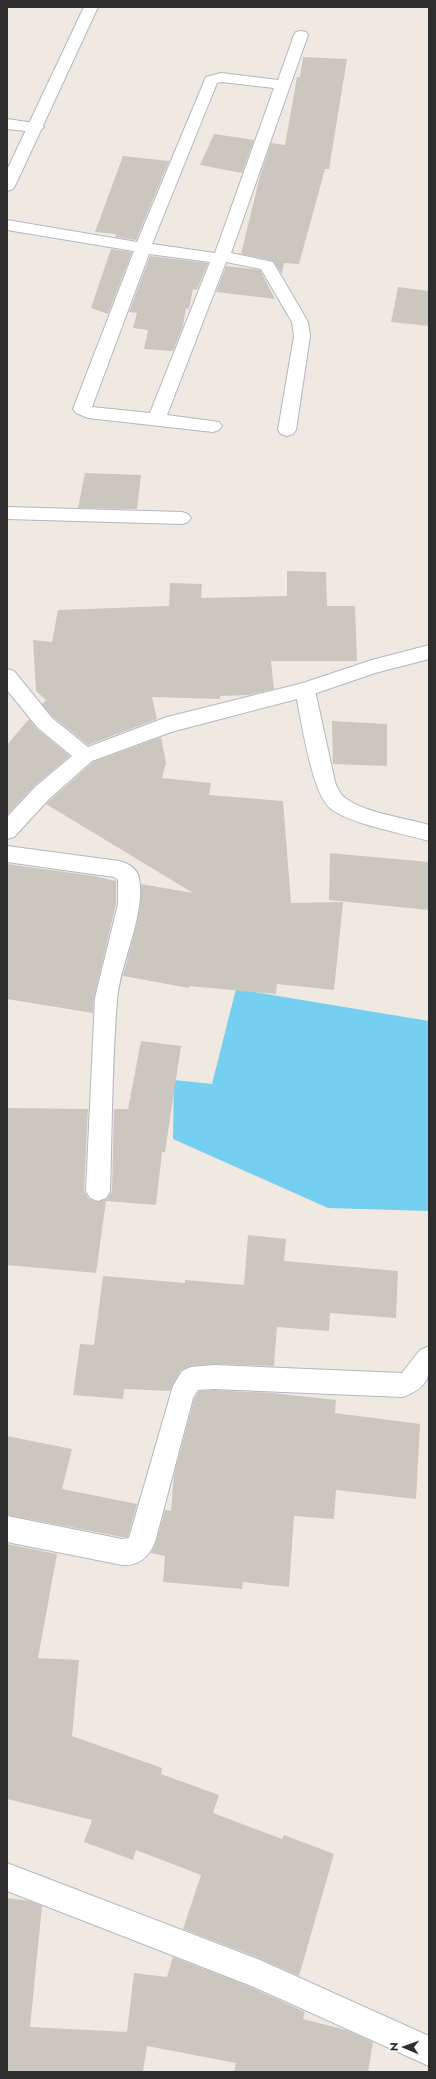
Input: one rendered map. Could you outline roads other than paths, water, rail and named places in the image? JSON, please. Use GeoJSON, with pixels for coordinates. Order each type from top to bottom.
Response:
{"type":"FeatureCollection","features":[{"type":"Feature","properties":{"kind":"street"},"geometry":{"type":"LineString","coordinates":[[7,186],[91,7]]}},
{"type":"Feature","properties":{"kind":"street"},"geometry":{"type":"LineString","coordinates":[[156,420],[221,256],[301,35]]}},
{"type":"Feature","properties":{"kind":"street"},"geometry":{"type":"LineString","coordinates":[[213,426],[88,412],[82,409],[84,400],[143,248],[211,80],[221,77],[282,85]]}},
{"type":"Feature","properties":{"kind":"street"},"geometry":{"type":"LineString","coordinates":[[7,124],[36,127]]}},
{"type":"Feature","properties":{"kind":"street"},"geometry":{"type":"LineString","coordinates":[[7,225],[143,248],[221,256],[260,263],[267,266],[300,322],[302,336],[286,430]]}},
{"type":"Feature","properties":{"kind":"street"},"geometry":{"type":"LineString","coordinates":[[7,513],[182,518]]}},
{"type":"Feature","properties":{"kind":"street"},"geometry":{"type":"LineString","coordinates":[[7,831],[42,793],[85,756],[167,725],[304,690],[372,667],[429,652]]}},
{"type":"Feature","properties":{"kind":"street"},"geometry":{"type":"LineString","coordinates":[[7,676],[45,723],[85,756]]}},
{"type":"Feature","properties":{"kind":"street"},"geometry":{"type":"LineString","coordinates":[[304,690],[325,782],[330,793],[338,803],[364,814],[429,833]]}},
{"type":"Feature","properties":{"kind":"street"},"geometry":{"type":"LineString","coordinates":[[7,854],[119,869],[128,876],[128,904],[106,998],[98,1191]]}},
{"type":"Feature","properties":{"kind":"street"},"geometry":{"type":"LineString","coordinates":[[7,1529],[122,1552],[137,1550],[142,1542],[182,1394],[187,1383],[194,1378],[403,1385],[410,1382],[429,1358]]}},
{"type":"Feature","properties":{"kind":"street"},"geometry":{"type":"LineString","coordinates":[[7,1877],[260,1975],[429,2051]]}},
{"type":"Feature","properties":{"kind":"water"},"geometry":{"type":"Polygon","coordinates":[[[236,989],[429,1021],[429,1211],[328,1208],[173,1139],[174,1080],[212,1084],[236,989]]]}}]}
